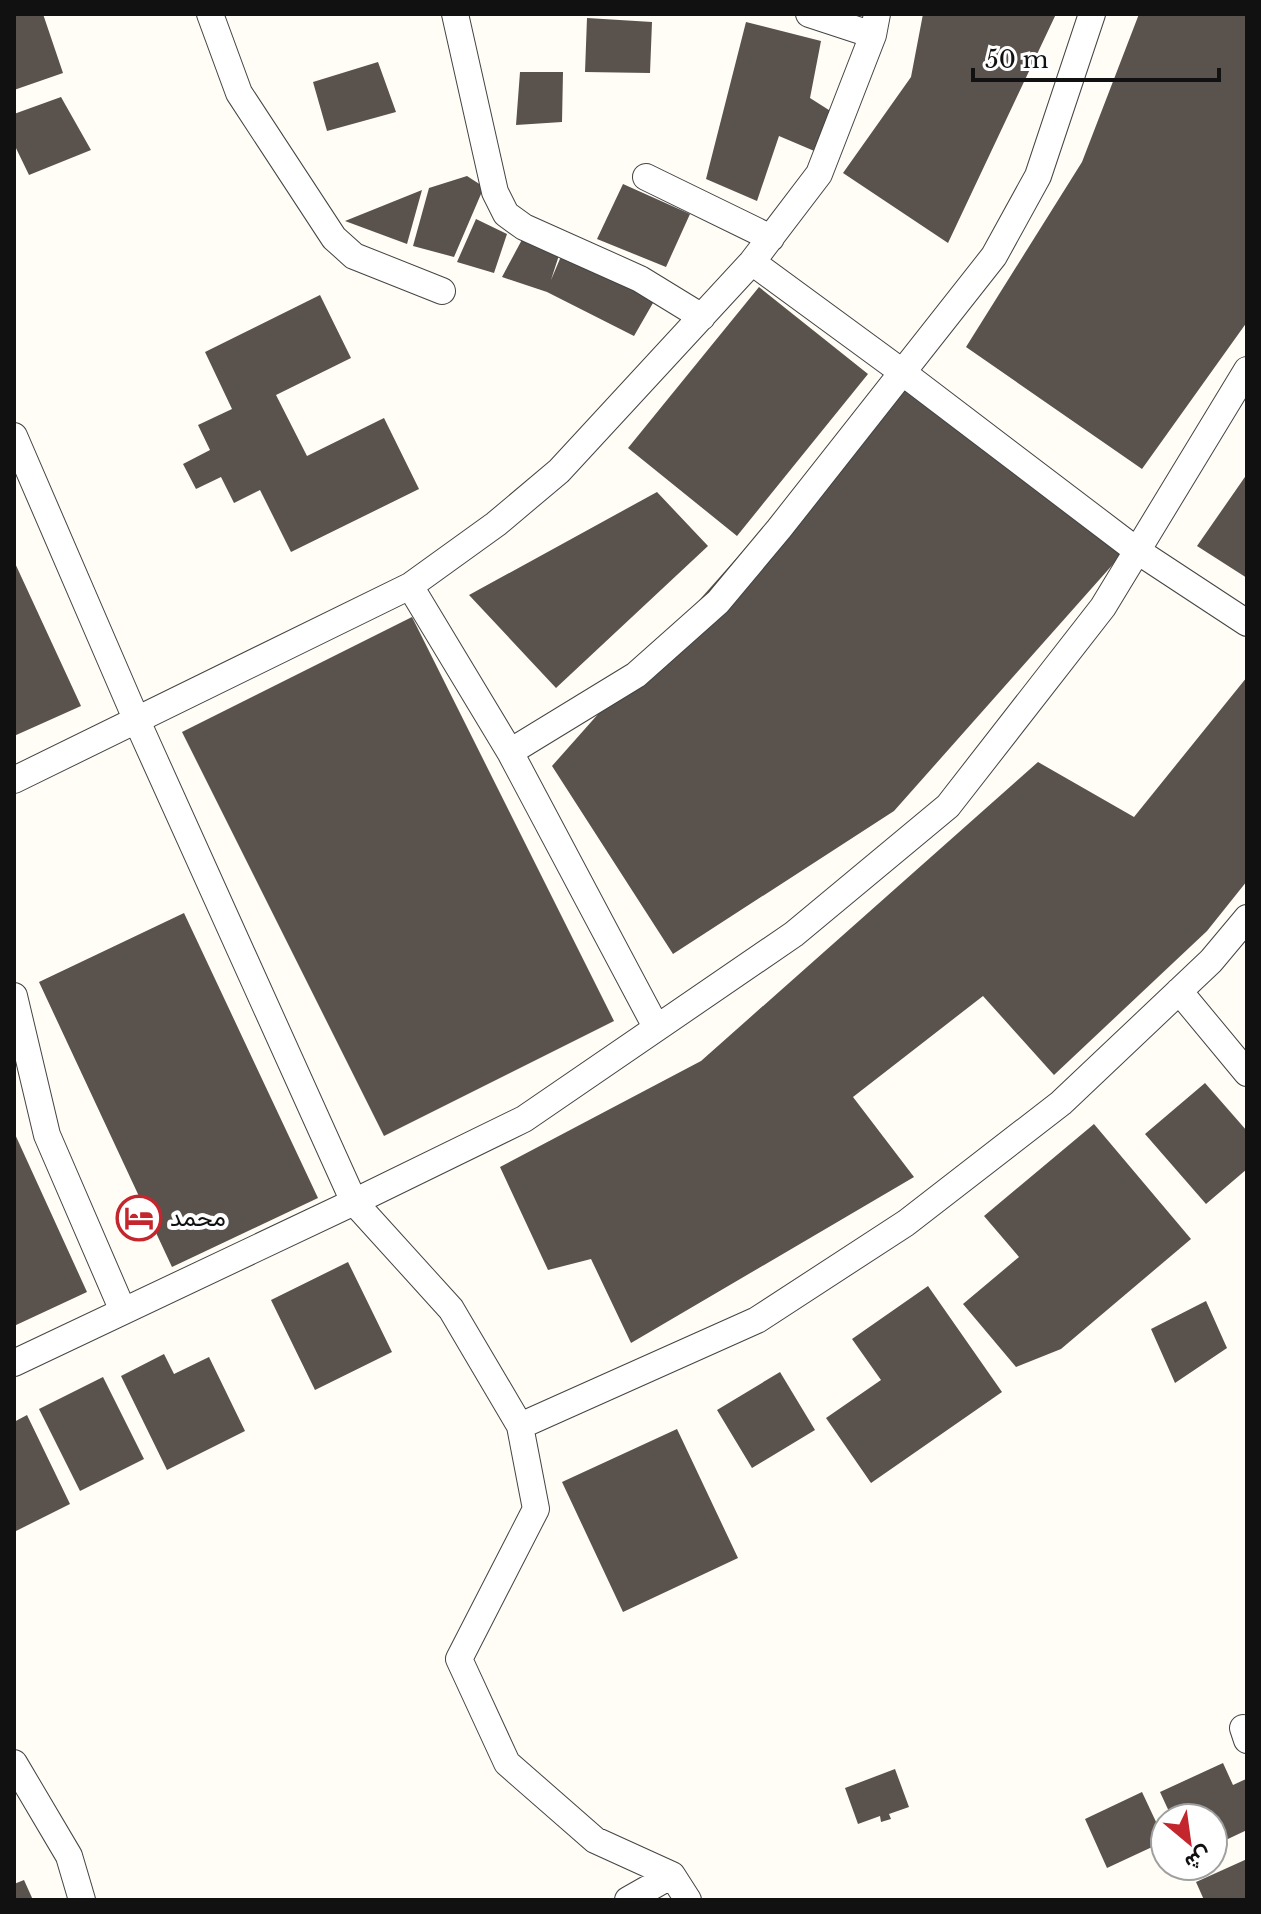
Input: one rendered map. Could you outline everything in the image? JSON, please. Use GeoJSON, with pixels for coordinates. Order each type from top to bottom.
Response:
{"type":"FeatureCollection","features":[{"type":"Feature","properties":{"kind":"street"},"geometry":{"type":"LineString","coordinates":[[210,14],[239,93],[334,238],[354,256],[442,291]]}},
{"type":"Feature","properties":{"kind":"street"},"geometry":{"type":"LineString","coordinates":[[455,14],[495,192],[506,214],[524,227],[640,279],[702,317]]}},
{"type":"Feature","properties":{"kind":"street"},"geometry":{"type":"LineString","coordinates":[[14,780],[410,586],[496,524],[559,471],[752,262],[819,174],[875,24],[809,14]]}},
{"type":"Feature","properties":{"kind":"street"},"geometry":{"type":"LineString","coordinates":[[510,752],[636,675],[718,602],[994,256],[1038,176],[1092,14]]}},
{"type":"Feature","properties":{"kind":"street"},"geometry":{"type":"LineString","coordinates":[[646,177],[771,238]]}},
{"type":"Feature","properties":{"kind":"street"},"geometry":{"type":"LineString","coordinates":[[752,262],[1136,550],[1247,623]]}},
{"type":"Feature","properties":{"kind":"street"},"geometry":{"type":"LineString","coordinates":[[14,1363],[524,1119],[794,934],[948,806],[1103,607],[1247,370]]}},
{"type":"Feature","properties":{"kind":"street"},"geometry":{"type":"LineString","coordinates":[[14,436],[23,479],[137,721],[354,1202],[451,1309],[520,1426],[536,1509],[459,1659],[507,1763],[595,1840],[672,1875],[688,1900]]}},
{"type":"Feature","properties":{"kind":"street"},"geometry":{"type":"LineString","coordinates":[[410,586],[510,752],[656,1027]]}},
{"type":"Feature","properties":{"kind":"street"},"geometry":{"type":"LineString","coordinates":[[520,1426],[757,1320],[906,1223],[1061,1103],[1211,961],[1247,918]]}},
{"type":"Feature","properties":{"kind":"street"},"geometry":{"type":"LineString","coordinates":[[1179,991],[1247,1073]]}},
{"type":"Feature","properties":{"kind":"street"},"geometry":{"type":"LineString","coordinates":[[14,996],[20,1048],[47,1135],[123,1311]]}},
{"type":"Feature","properties":{"kind":"street"},"geometry":{"type":"LineString","coordinates":[[14,1763],[69,1856],[82,1900]]}},
{"type":"Feature","properties":{"kind":"street"},"geometry":{"type":"LineString","coordinates":[[628,1900],[672,1875]]}},
{"type":"Feature","properties":{"kind":"building"},"geometry":{"type":"Polygon","coordinates":[[[14,14],[43,14],[63,73],[14,90],[14,14]]]}},
{"type":"Feature","properties":{"kind":"building"},"geometry":{"type":"Polygon","coordinates":[[[923,14],[1056,14],[948,243],[843,173],[911,77],[923,14]]]}},
{"type":"Feature","properties":{"kind":"building"},"geometry":{"type":"Polygon","coordinates":[[[1139,14],[1247,14],[1247,322],[1142,469],[966,347],[1082,162],[1139,14]]]}},
{"type":"Feature","properties":{"kind":"building"},"geometry":{"type":"Polygon","coordinates":[[[587,18],[652,22],[650,73],[585,72],[587,18]]]}},
{"type":"Feature","properties":{"kind":"building"},"geometry":{"type":"Polygon","coordinates":[[[746,22],[821,41],[810,98],[832,112],[819,153],[779,136],[757,201],[706,179],[746,22]]]}},
{"type":"Feature","properties":{"kind":"building"},"geometry":{"type":"Polygon","coordinates":[[[378,62],[396,112],[327,131],[313,82],[378,62]]]}},
{"type":"Feature","properties":{"kind":"building"},"geometry":{"type":"Polygon","coordinates":[[[520,72],[563,72],[562,122],[516,125],[520,72]]]}},
{"type":"Feature","properties":{"kind":"building"},"geometry":{"type":"Polygon","coordinates":[[[61,97],[91,150],[29,175],[14,144],[14,114],[61,97]]]}},
{"type":"Feature","properties":{"kind":"building"},"geometry":{"type":"Polygon","coordinates":[[[467,176],[484,187],[454,257],[413,246],[429,188],[467,176]]]}},
{"type":"Feature","properties":{"kind":"building"},"geometry":{"type":"Polygon","coordinates":[[[623,184],[690,214],[666,267],[597,239],[623,184]]]}},
{"type":"Feature","properties":{"kind":"building"},"geometry":{"type":"Polygon","coordinates":[[[422,190],[407,244],[345,221],[422,190]]]}},
{"type":"Feature","properties":{"kind":"building"},"geometry":{"type":"Polygon","coordinates":[[[476,219],[507,234],[494,273],[457,262],[476,219]]]}},
{"type":"Feature","properties":{"kind":"building"},"geometry":{"type":"Polygon","coordinates":[[[525,234],[561,249],[551,280],[562,254],[657,296],[634,336],[547,292],[502,277],[525,234]]]}},
{"type":"Feature","properties":{"kind":"building"},"geometry":{"type":"Polygon","coordinates":[[[759,287],[868,374],[737,536],[628,448],[759,287]]]}},
{"type":"Feature","properties":{"kind":"building"},"geometry":{"type":"Polygon","coordinates":[[[320,295],[351,358],[276,395],[307,456],[384,418],[419,489],[291,552],[260,490],[234,503],[221,477],[196,489],[183,464],[210,450],[198,425],[232,409],[205,352],[320,295]]]}},
{"type":"Feature","properties":{"kind":"building"},"geometry":{"type":"Polygon","coordinates":[[[909,364],[1123,553],[894,811],[673,954],[552,766],[909,364]]]}},
{"type":"Feature","properties":{"kind":"building"},"geometry":{"type":"Polygon","coordinates":[[[1247,474],[1247,578],[1197,546],[1247,474]]]}},
{"type":"Feature","properties":{"kind":"building"},"geometry":{"type":"Polygon","coordinates":[[[657,492],[708,546],[556,688],[469,595],[657,492]]]}},
{"type":"Feature","properties":{"kind":"building"},"geometry":{"type":"Polygon","coordinates":[[[14,561],[81,706],[14,736],[14,561]]]}},
{"type":"Feature","properties":{"kind":"building"},"geometry":{"type":"Polygon","coordinates":[[[412,617],[614,1021],[384,1136],[182,732],[412,617]]]}},
{"type":"Feature","properties":{"kind":"building"},"geometry":{"type":"Polygon","coordinates":[[[1247,677],[1247,881],[1207,931],[1054,1075],[983,996],[853,1097],[914,1177],[631,1343],[591,1259],[548,1270],[500,1167],[701,1061],[1038,762],[1134,817],[1247,677]]]}},
{"type":"Feature","properties":{"kind":"building"},"geometry":{"type":"Polygon","coordinates":[[[184,913],[318,1198],[172,1267],[39,982],[184,913]]]}},
{"type":"Feature","properties":{"kind":"building"},"geometry":{"type":"Polygon","coordinates":[[[1205,1083],[1247,1131],[1247,1169],[1206,1204],[1145,1134],[1205,1083]]]}},
{"type":"Feature","properties":{"kind":"building"},"geometry":{"type":"Polygon","coordinates":[[[1094,1124],[1191,1239],[1061,1349],[1016,1367],[963,1304],[1019,1257],[984,1216],[1094,1124]]]}},
{"type":"Feature","properties":{"kind":"building"},"geometry":{"type":"Polygon","coordinates":[[[14,1132],[87,1292],[14,1326],[14,1132]]]}},
{"type":"Feature","properties":{"kind":"building"},"geometry":{"type":"Polygon","coordinates":[[[348,1262],[392,1352],[315,1390],[271,1300],[348,1262]]]}},
{"type":"Feature","properties":{"kind":"building"},"geometry":{"type":"Polygon","coordinates":[[[928,1286],[1002,1392],[871,1483],[826,1418],[881,1380],[852,1339],[928,1286]]]}},
{"type":"Feature","properties":{"kind":"building"},"geometry":{"type":"Polygon","coordinates":[[[1206,1301],[1227,1348],[1175,1383],[1151,1329],[1206,1301]]]}},
{"type":"Feature","properties":{"kind":"building"},"geometry":{"type":"Polygon","coordinates":[[[164,1354],[174,1374],[209,1357],[245,1431],[167,1470],[121,1376],[164,1354]]]}},
{"type":"Feature","properties":{"kind":"building"},"geometry":{"type":"Polygon","coordinates":[[[780,1372],[815,1430],[752,1468],[717,1410],[780,1372]]]}},
{"type":"Feature","properties":{"kind":"building"},"geometry":{"type":"Polygon","coordinates":[[[103,1377],[144,1459],[80,1491],[39,1409],[103,1377]]]}},
{"type":"Feature","properties":{"kind":"building"},"geometry":{"type":"Polygon","coordinates":[[[27,1415],[70,1504],[14,1532],[14,1422],[27,1415]]]}},
{"type":"Feature","properties":{"kind":"building"},"geometry":{"type":"Polygon","coordinates":[[[677,1429],[738,1558],[623,1612],[562,1482],[677,1429]]]}},
{"type":"Feature","properties":{"kind":"building"},"geometry":{"type":"Polygon","coordinates":[[[1223,1763],[1233,1785],[1247,1781],[1247,1830],[1229,1838],[1229,1802],[1165,1802],[1160,1792],[1223,1763]]]}},
{"type":"Feature","properties":{"kind":"building"},"geometry":{"type":"Polygon","coordinates":[[[895,1769],[909,1807],[889,1814],[891,1819],[881,1822],[880,1816],[858,1824],[845,1788],[895,1769]]]}},
{"type":"Feature","properties":{"kind":"building"},"geometry":{"type":"Polygon","coordinates":[[[1142,1792],[1149,1807],[1149,1848],[1107,1868],[1085,1819],[1142,1792]]]}},
{"type":"Feature","properties":{"kind":"building"},"geometry":{"type":"Polygon","coordinates":[[[1247,1859],[1247,1900],[1204,1900],[1196,1882],[1229,1882],[1229,1867],[1247,1859]]]}},
{"type":"Feature","properties":{"kind":"building"},"geometry":{"type":"Polygon","coordinates":[[[24,1880],[33,1900],[14,1900],[14,1884],[24,1880]]]}},
{"type":"Feature","properties":{"kind":"place","name":"محمد"},"geometry":{"type":"Point","coordinates":[139,1218]}}]}
